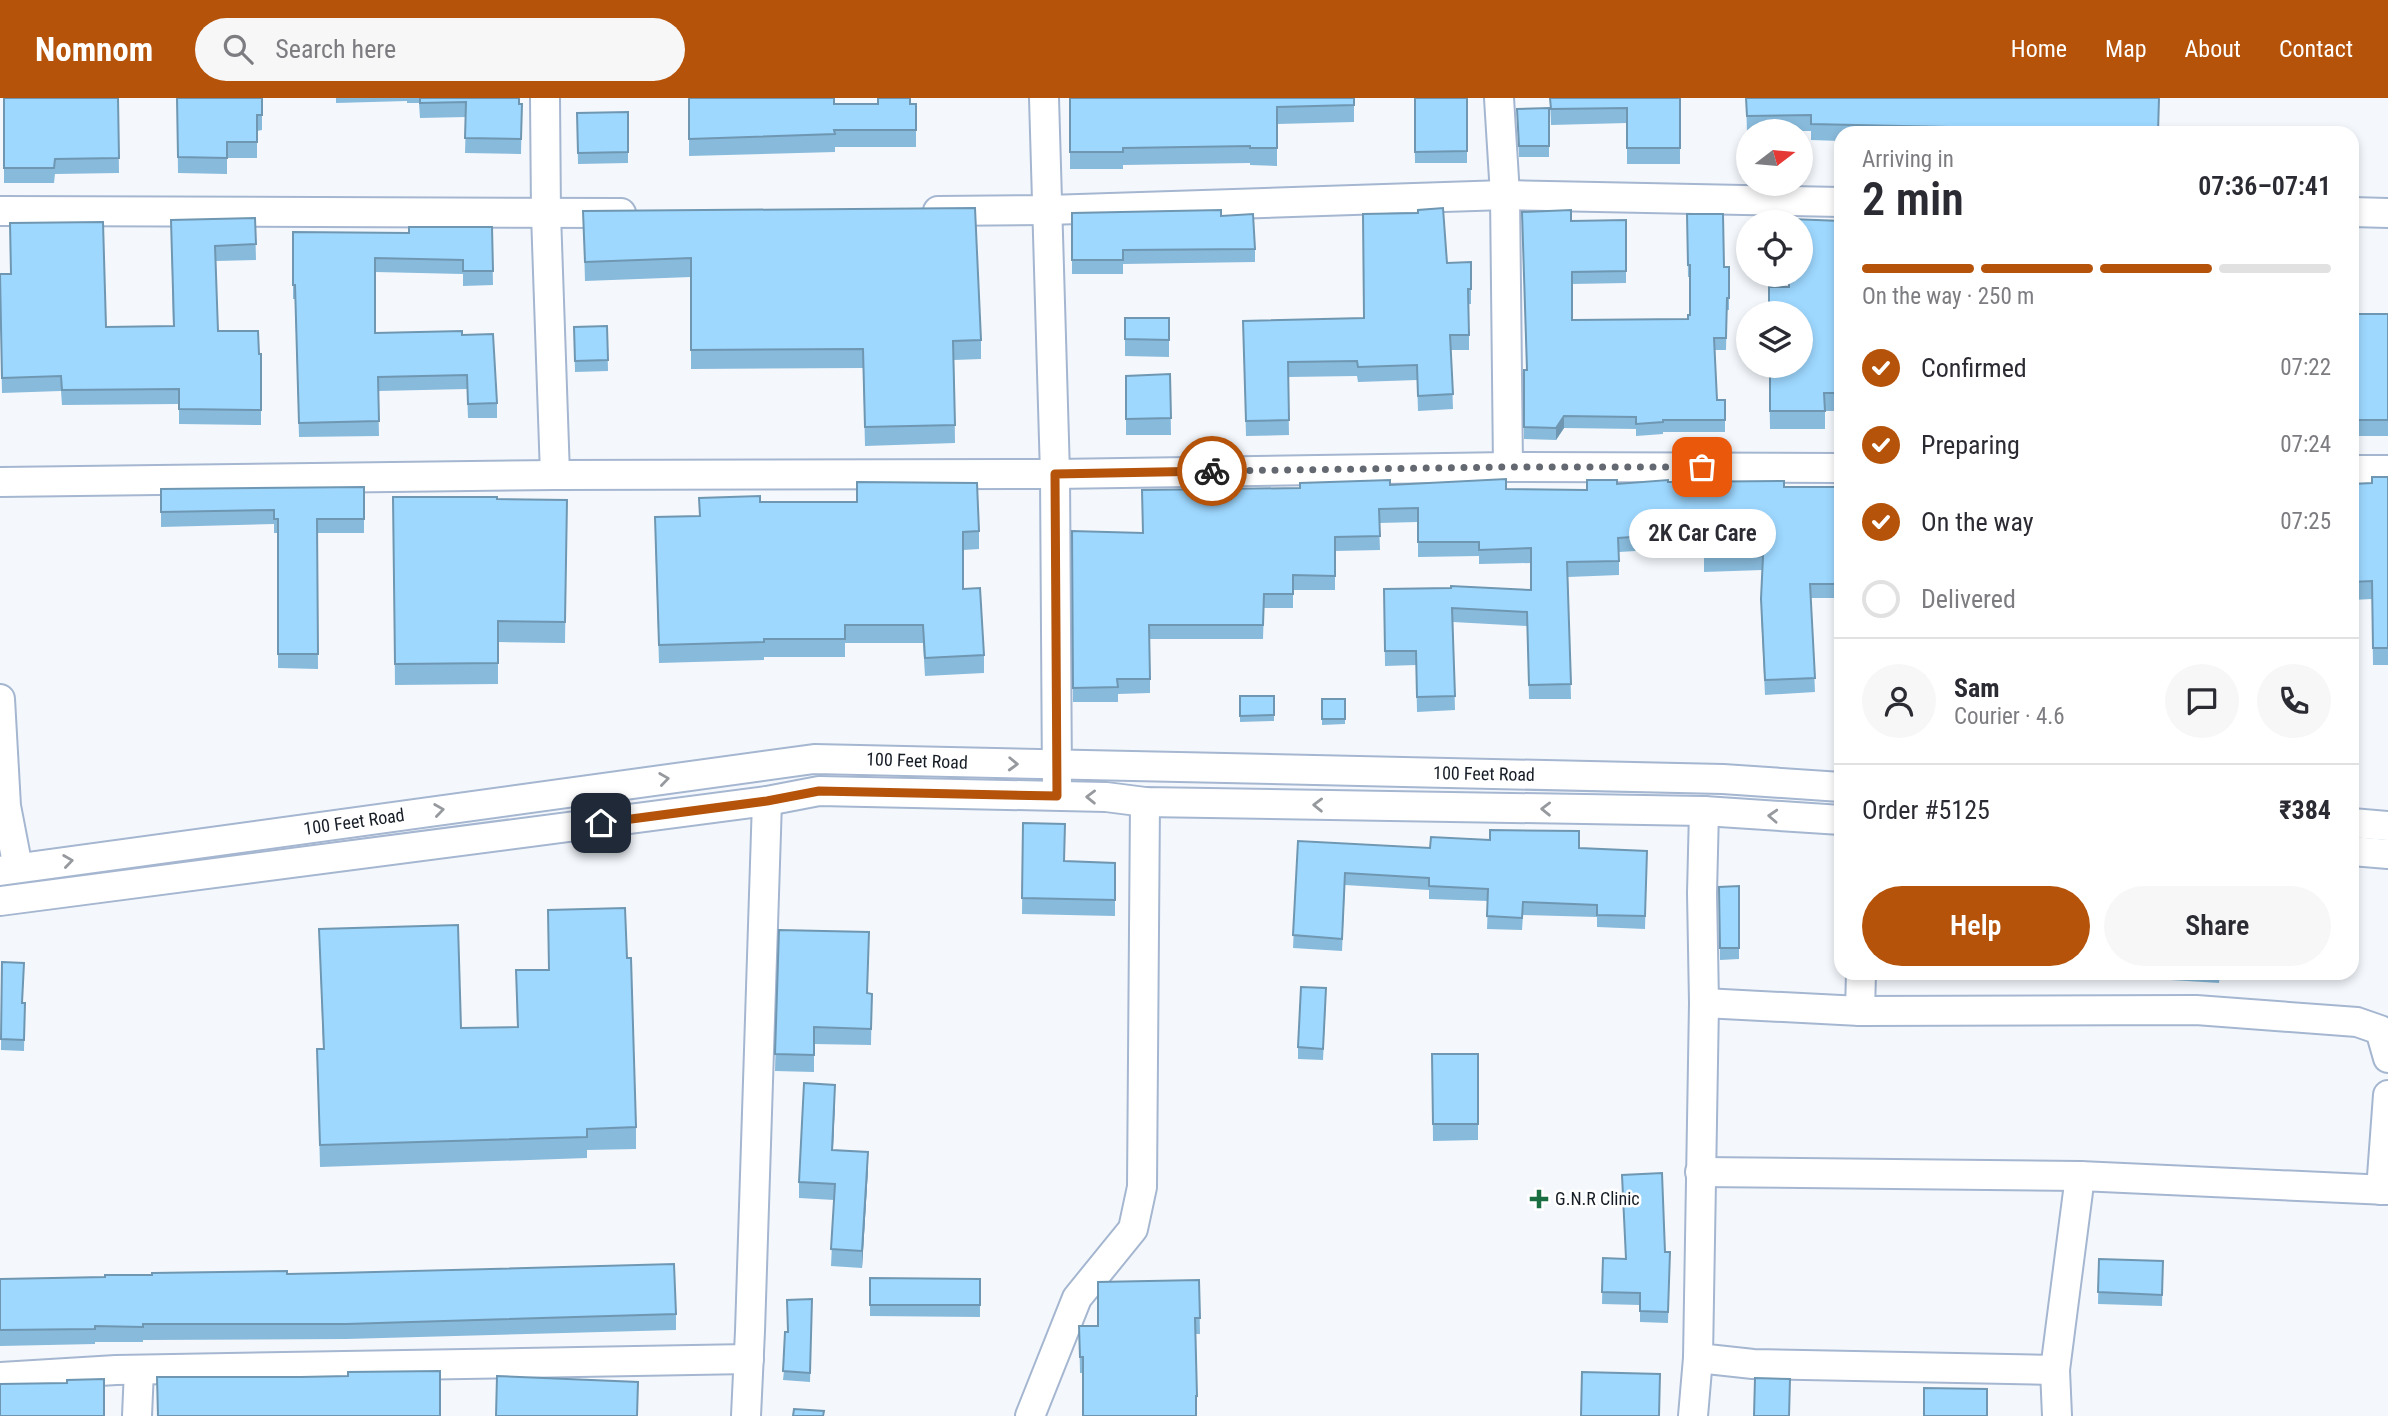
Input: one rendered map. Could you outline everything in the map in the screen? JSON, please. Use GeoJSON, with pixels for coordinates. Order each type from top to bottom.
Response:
{"type":"FeatureCollection","features":[{"type":"Feature","properties":{"kind":"street"},"geometry":{"type":"LineString","coordinates":[[545,98],[545,214],[555,475]]}},
{"type":"Feature","properties":{"kind":"street"},"geometry":{"type":"LineString","coordinates":[[1044,98],[1055,474],[1057,796]]}},
{"type":"Feature","properties":{"kind":"street"},"geometry":{"type":"LineString","coordinates":[[1499,98],[1505,195],[1508,467]]}},
{"type":"Feature","properties":{"kind":"street"},"geometry":{"type":"LineString","coordinates":[[908,211],[1048,210],[1505,195],[1834,202]]}},
{"type":"Feature","properties":{"kind":"street"},"geometry":{"type":"LineString","coordinates":[[0,211],[643,213]]}},
{"type":"Feature","properties":{"kind":"street"},"geometry":{"type":"LineString","coordinates":[[2359,212],[2388,213]]}},
{"type":"Feature","properties":{"kind":"street"},"geometry":{"type":"LineString","coordinates":[[0,482],[555,475],[1055,474],[1508,467],[1834,468]]}},
{"type":"Feature","properties":{"kind":"street"},"geometry":{"type":"LineString","coordinates":[[2359,470],[2388,470]]}},
{"type":"Feature","properties":{"kind":"street"},"geometry":{"type":"LineString","coordinates":[[0,699],[9,869]]}},
{"type":"Feature","properties":{"kind":"street","name":"100 Feet Road"},"geometry":{"type":"LineString","coordinates":[[9,869],[814,759],[1723,779],[1834,787]]}},
{"type":"Feature","properties":{"kind":"street","name":"100 Feet Road"},"geometry":{"type":"LineString","coordinates":[[0,901],[767,801],[819,791],[1106,797],[1145,802],[1704,811],[1834,820]]}},
{"type":"Feature","properties":{"kind":"street"},"geometry":{"type":"LineString","coordinates":[[746,1416],[767,801]]}},
{"type":"Feature","properties":{"kind":"street"},"geometry":{"type":"LineString","coordinates":[[1030,1416],[1077,1298],[1133,1229],[1142,1187],[1145,802]]}},
{"type":"Feature","properties":{"kind":"street"},"geometry":{"type":"LineString","coordinates":[[1693,1416],[1698,1358],[1704,1003],[1704,811]]}},
{"type":"Feature","properties":{"kind":"street"},"geometry":{"type":"LineString","coordinates":[[2359,824],[2388,826]]}},
{"type":"Feature","properties":{"kind":"street"},"geometry":{"type":"LineString","coordinates":[[2359,852],[2388,854]]}},
{"type":"Feature","properties":{"kind":"street"},"geometry":{"type":"LineString","coordinates":[[1860,1011],[1861,980]]}},
{"type":"Feature","properties":{"kind":"street"},"geometry":{"type":"LineString","coordinates":[[1704,1003],[1860,1011],[2196,1010],[2357,1022],[2380,1030],[2388,1058]]}},
{"type":"Feature","properties":{"kind":"street"},"geometry":{"type":"LineString","coordinates":[[1700,1172],[2080,1176],[2384,1190],[2388,1096]]}},
{"type":"Feature","properties":{"kind":"street"},"geometry":{"type":"LineString","coordinates":[[2057,1416],[2055,1370],[2080,1176]]}},
{"type":"Feature","properties":{"kind":"street"},"geometry":{"type":"LineString","coordinates":[[1698,1358],[1753,1364],[2055,1370]]}},
{"type":"Feature","properties":{"kind":"street"},"geometry":{"type":"LineString","coordinates":[[0,1377],[139,1370],[749,1359]]}},
{"type":"Feature","properties":{"kind":"street"},"geometry":{"type":"LineString","coordinates":[[137,1416],[139,1370]]}},
{"type":"Feature","properties":{"kind":"building"},"geometry":{"type":"Polygon","coordinates":[[[4,98],[118,98],[119,158],[55,159],[54,168],[4,168],[4,98]]]}},
{"type":"Feature","properties":{"kind":"building"},"geometry":{"type":"Polygon","coordinates":[[[177,98],[262,98],[262,115],[257,115],[257,142],[227,142],[227,158],[178,157],[177,98]]]}},
{"type":"Feature","properties":{"kind":"building"},"geometry":{"type":"Polygon","coordinates":[[[420,98],[519,98],[519,104],[522,104],[521,139],[465,138],[466,102],[420,103],[420,98]]]}},
{"type":"Feature","properties":{"kind":"building"},"geometry":{"type":"Polygon","coordinates":[[[689,98],[834,98],[834,104],[878,104],[878,98],[910,98],[910,104],[916,104],[916,130],[834,130],[835,134],[689,139],[689,98]]]}},
{"type":"Feature","properties":{"kind":"building"},"geometry":{"type":"Polygon","coordinates":[[[1070,98],[1354,98],[1354,105],[1277,107],[1277,148],[1123,148],[1123,152],[1070,152],[1070,98]]]}},
{"type":"Feature","properties":{"kind":"building"},"geometry":{"type":"Polygon","coordinates":[[[1415,98],[1467,98],[1467,151],[1415,152],[1415,98]]]}},
{"type":"Feature","properties":{"kind":"building"},"geometry":{"type":"Polygon","coordinates":[[[1550,98],[1680,98],[1680,148],[1627,148],[1627,108],[1551,109],[1550,98]]]}},
{"type":"Feature","properties":{"kind":"building"},"geometry":{"type":"Polygon","coordinates":[[[1746,98],[2159,98],[2158,126],[1813,124],[1811,115],[1747,116],[1746,98]]]}},
{"type":"Feature","properties":{"kind":"building"},"geometry":{"type":"Polygon","coordinates":[[[1549,108],[1549,146],[1519,146],[1517,109],[1549,108]]]}},
{"type":"Feature","properties":{"kind":"building"},"geometry":{"type":"Polygon","coordinates":[[[628,112],[628,152],[578,153],[577,113],[628,112]]]}},
{"type":"Feature","properties":{"kind":"building"},"geometry":{"type":"Polygon","coordinates":[[[975,208],[981,340],[953,341],[955,425],[865,427],[863,349],[691,350],[691,258],[585,262],[583,211],[975,208]]]}},
{"type":"Feature","properties":{"kind":"building"},"geometry":{"type":"Polygon","coordinates":[[[1443,208],[1447,263],[1471,262],[1471,289],[1468,289],[1469,335],[1450,335],[1453,394],[1418,396],[1417,365],[1358,367],[1357,361],[1288,362],[1289,420],[1246,421],[1243,321],[1364,318],[1363,214],[1418,213],[1418,210],[1443,208]]]}},
{"type":"Feature","properties":{"kind":"building"},"geometry":{"type":"Polygon","coordinates":[[[1221,210],[1221,216],[1253,214],[1255,249],[1123,250],[1123,260],[1072,260],[1072,213],[1221,210]]]}},
{"type":"Feature","properties":{"kind":"building"},"geometry":{"type":"Polygon","coordinates":[[[1571,210],[1571,221],[1626,220],[1626,271],[1572,272],[1572,320],[1688,319],[1690,265],[1687,214],[1723,214],[1724,267],[1729,267],[1729,298],[1726,338],[1714,338],[1717,400],[1725,400],[1725,420],[1663,420],[1636,424],[1636,417],[1564,416],[1556,428],[1524,427],[1524,370],[1527,370],[1522,212],[1571,210]]]}},
{"type":"Feature","properties":{"kind":"building"},"geometry":{"type":"Polygon","coordinates":[[[255,218],[256,244],[215,246],[218,331],[258,331],[261,354],[261,410],[179,409],[179,389],[62,390],[61,376],[2,378],[0,274],[11,274],[10,223],[103,222],[106,327],[174,326],[171,220],[255,218]]]}},
{"type":"Feature","properties":{"kind":"building"},"geometry":{"type":"Polygon","coordinates":[[[1813,220],[1834,221],[1834,393],[1824,393],[1825,411],[1770,411],[1770,378],[1813,378],[1813,301],[1769,301],[1769,287],[1813,287],[1813,220]]]}},
{"type":"Feature","properties":{"kind":"building"},"geometry":{"type":"Polygon","coordinates":[[[409,227],[492,227],[493,271],[463,271],[463,260],[375,258],[375,333],[462,331],[462,335],[493,334],[497,403],[468,404],[467,375],[378,377],[379,421],[299,423],[293,232],[409,233],[409,227]]]}},
{"type":"Feature","properties":{"kind":"building"},"geometry":{"type":"Polygon","coordinates":[[[2359,314],[2388,314],[2388,420],[2359,420],[2359,314]]]}},
{"type":"Feature","properties":{"kind":"building"},"geometry":{"type":"Polygon","coordinates":[[[1125,318],[1169,318],[1169,340],[1125,339],[1125,318]]]}},
{"type":"Feature","properties":{"kind":"building"},"geometry":{"type":"Polygon","coordinates":[[[607,326],[608,360],[575,361],[574,327],[607,326]]]}},
{"type":"Feature","properties":{"kind":"building"},"geometry":{"type":"Polygon","coordinates":[[[1170,374],[1171,418],[1126,419],[1126,376],[1170,374]]]}},
{"type":"Feature","properties":{"kind":"building"},"geometry":{"type":"Polygon","coordinates":[[[2372,477],[2388,477],[2388,648],[2373,648],[2372,581],[2359,582],[2359,484],[2372,483],[2372,477]]]}},
{"type":"Feature","properties":{"kind":"building"},"geometry":{"type":"Polygon","coordinates":[[[1506,479],[1506,489],[1587,490],[1587,480],[1617,480],[1617,484],[1668,480],[1784,481],[1784,487],[1834,487],[1834,584],[1810,584],[1815,678],[1765,680],[1761,599],[1763,556],[1704,557],[1704,532],[1618,538],[1619,561],[1567,562],[1571,684],[1529,685],[1527,612],[1452,608],[1455,696],[1417,697],[1416,651],[1385,651],[1384,589],[1451,586],[1531,590],[1531,548],[1479,550],[1479,542],[1418,542],[1418,508],[1379,509],[1380,536],[1335,537],[1335,576],[1293,575],[1293,594],[1264,594],[1263,625],[1149,625],[1150,679],[1117,679],[1118,687],[1073,688],[1072,531],[1143,533],[1142,490],[1300,488],[1300,483],[1390,480],[1390,485],[1506,479]]]}},
{"type":"Feature","properties":{"kind":"building"},"geometry":{"type":"Polygon","coordinates":[[[857,482],[977,483],[979,531],[963,532],[963,589],[980,588],[984,655],[925,658],[923,625],[845,625],[845,639],[764,639],[764,642],[659,645],[655,517],[700,516],[699,498],[760,496],[760,502],[857,502],[857,482]]]}},
{"type":"Feature","properties":{"kind":"building"},"geometry":{"type":"Polygon","coordinates":[[[364,487],[364,519],[317,519],[318,654],[278,654],[278,519],[274,519],[274,510],[161,512],[161,489],[364,487]]]}},
{"type":"Feature","properties":{"kind":"building"},"geometry":{"type":"Polygon","coordinates":[[[393,497],[567,500],[565,622],[498,621],[498,663],[395,664],[393,497]]]}},
{"type":"Feature","properties":{"kind":"building"},"geometry":{"type":"Polygon","coordinates":[[[1240,696],[1274,696],[1274,715],[1240,716],[1240,696]]]}},
{"type":"Feature","properties":{"kind":"building"},"geometry":{"type":"Polygon","coordinates":[[[1322,699],[1345,699],[1345,719],[1322,719],[1322,699]]]}},
{"type":"Feature","properties":{"kind":"building"},"geometry":{"type":"Polygon","coordinates":[[[1023,823],[1065,824],[1064,861],[1115,863],[1115,900],[1022,898],[1023,823]]]}},
{"type":"Feature","properties":{"kind":"building"},"geometry":{"type":"Polygon","coordinates":[[[1490,830],[1579,831],[1579,848],[1647,851],[1645,916],[1597,915],[1597,905],[1523,902],[1522,918],[1487,916],[1488,889],[1429,886],[1429,878],[1345,873],[1342,939],[1293,935],[1298,841],[1430,848],[1431,837],[1490,840],[1490,830]]]}},
{"type":"Feature","properties":{"kind":"building"},"geometry":{"type":"Polygon","coordinates":[[[1739,886],[1739,948],[1720,948],[1719,887],[1739,886]]]}},
{"type":"Feature","properties":{"kind":"building"},"geometry":{"type":"Polygon","coordinates":[[[625,908],[627,958],[631,958],[636,1127],[587,1129],[587,1137],[320,1145],[317,1049],[324,1049],[319,929],[458,925],[461,1028],[518,1027],[516,970],[549,970],[548,910],[625,908]]]}},
{"type":"Feature","properties":{"kind":"building"},"geometry":{"type":"Polygon","coordinates":[[[779,930],[869,932],[867,993],[872,994],[871,1029],[814,1027],[814,1055],[775,1054],[779,930]]]}},
{"type":"Feature","properties":{"kind":"building"},"geometry":{"type":"Polygon","coordinates":[[[2,962],[24,963],[24,1040],[1,1039],[2,962]]]}},
{"type":"Feature","properties":{"kind":"building"},"geometry":{"type":"Polygon","coordinates":[[[1301,987],[1326,988],[1323,1049],[1298,1047],[1301,987]]]}},
{"type":"Feature","properties":{"kind":"building"},"geometry":{"type":"Polygon","coordinates":[[[1432,1054],[1478,1054],[1478,1124],[1433,1124],[1432,1054]]]}},
{"type":"Feature","properties":{"kind":"building"},"geometry":{"type":"Polygon","coordinates":[[[804,1083],[835,1085],[832,1150],[868,1152],[862,1251],[831,1249],[835,1184],[799,1182],[804,1083]]]}},
{"type":"Feature","properties":{"kind":"building"},"geometry":{"type":"Polygon","coordinates":[[[1662,1173],[1665,1252],[1670,1252],[1668,1312],[1640,1311],[1640,1293],[1602,1292],[1603,1258],[1626,1259],[1622,1175],[1662,1173]]]}},
{"type":"Feature","properties":{"kind":"building"},"geometry":{"type":"Polygon","coordinates":[[[2099,1259],[2163,1261],[2162,1295],[2098,1292],[2099,1259]]]}},
{"type":"Feature","properties":{"kind":"building"},"geometry":{"type":"Polygon","coordinates":[[[674,1264],[676,1314],[346,1324],[143,1324],[143,1327],[0,1330],[0,1279],[105,1277],[152,1273],[287,1271],[287,1274],[674,1264]]]}},
{"type":"Feature","properties":{"kind":"building"},"geometry":{"type":"Polygon","coordinates":[[[870,1278],[980,1279],[980,1305],[870,1305],[870,1278]]]}},
{"type":"Feature","properties":{"kind":"building"},"geometry":{"type":"Polygon","coordinates":[[[1199,1280],[1200,1318],[1195,1318],[1196,1416],[1083,1416],[1083,1357],[1080,1357],[1079,1326],[1098,1326],[1098,1282],[1199,1280]]]}},
{"type":"Feature","properties":{"kind":"building"},"geometry":{"type":"Polygon","coordinates":[[[812,1299],[810,1373],[783,1371],[785,1332],[788,1332],[787,1300],[812,1299]]]}},
{"type":"Feature","properties":{"kind":"building"},"geometry":{"type":"Polygon","coordinates":[[[440,1371],[440,1416],[158,1416],[157,1377],[301,1377],[348,1376],[348,1372],[440,1371]]]}},
{"type":"Feature","properties":{"kind":"building"},"geometry":{"type":"Polygon","coordinates":[[[1582,1372],[1660,1374],[1659,1416],[1581,1416],[1582,1372]]]}},
{"type":"Feature","properties":{"kind":"building"},"geometry":{"type":"Polygon","coordinates":[[[497,1376],[638,1382],[637,1416],[496,1416],[497,1376]]]}},
{"type":"Feature","properties":{"kind":"building"},"geometry":{"type":"Polygon","coordinates":[[[1755,1378],[1790,1379],[1789,1416],[1754,1416],[1755,1378]]]}},
{"type":"Feature","properties":{"kind":"building"},"geometry":{"type":"Polygon","coordinates":[[[104,1379],[104,1416],[0,1416],[0,1384],[67,1383],[67,1380],[104,1379]]]}},
{"type":"Feature","properties":{"kind":"building"},"geometry":{"type":"Polygon","coordinates":[[[1924,1388],[1987,1389],[1987,1416],[1924,1416],[1924,1388]]]}},
{"type":"Feature","properties":{"kind":"building"},"geometry":{"type":"Polygon","coordinates":[[[794,1409],[824,1411],[823,1416],[793,1416],[794,1409]]]}},
{"type":"Feature","properties":{"kind":"way so far"},"geometry":{"type":"LineString","coordinates":[[1212,471],[1702,467]]}},
{"type":"Feature","properties":{"kind":"place","name":"2K Car Care"},"geometry":{"type":"Point","coordinates":[1702,467]}},
{"type":"Feature","properties":{"kind":"place","name":"G.N.R Clinic"},"geometry":{"type":"Point","coordinates":[1539,1199]}},
{"type":"Feature","properties":{"kind":"route"},"geometry":{"type":"LineString","coordinates":[[601,823],[767,801],[819,791],[1057,796],[1055,474],[1212,471]]}}]}
